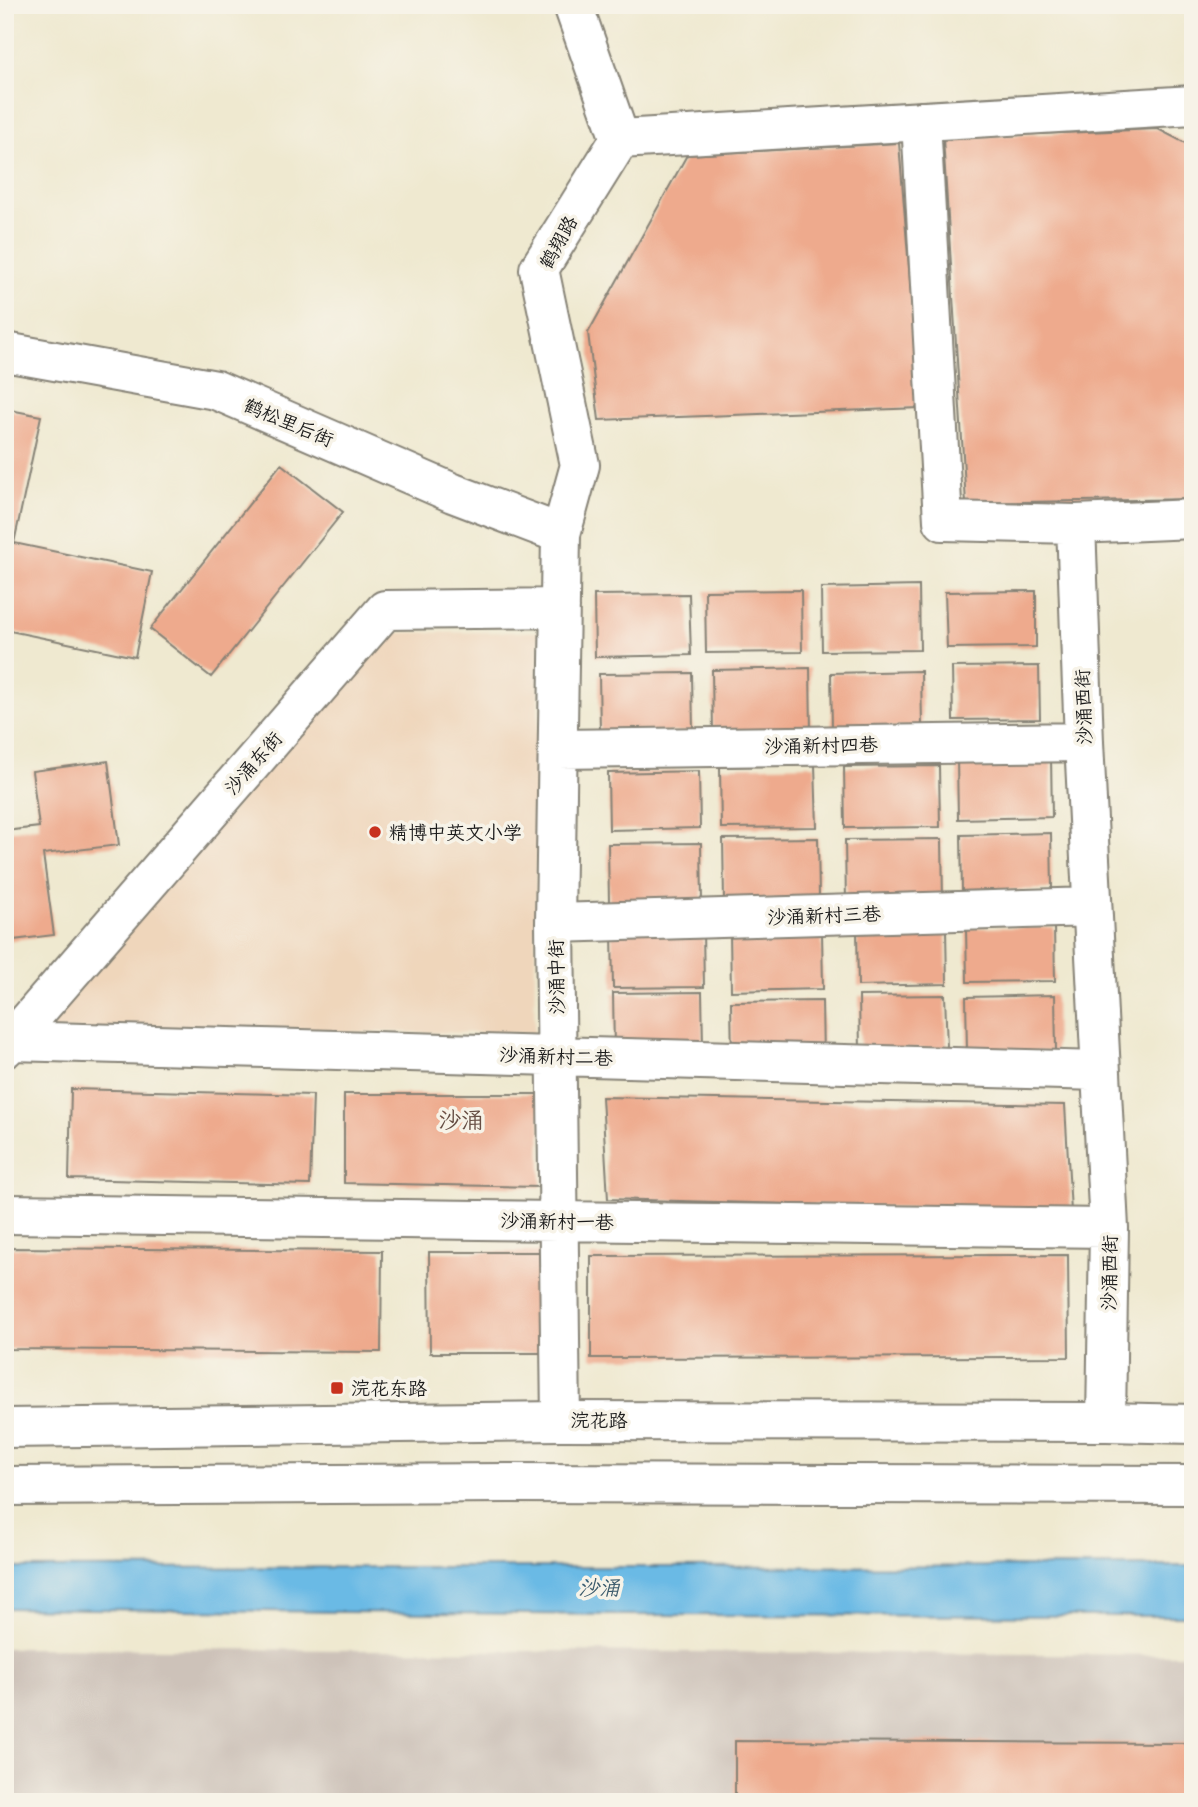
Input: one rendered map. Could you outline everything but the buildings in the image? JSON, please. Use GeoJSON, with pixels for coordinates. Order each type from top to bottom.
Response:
{"type":"FeatureCollection","features":[{"type":"Feature","properties":{"kind":"street"},"geometry":{"type":"LineString","coordinates":[[573,5],[620,139],[1193,105]]}},
{"type":"Feature","properties":{"kind":"street"},"geometry":{"type":"LineString","coordinates":[[921,121],[943,521],[1076,524],[1193,519]]}},
{"type":"Feature","properties":{"kind":"street","name":"鹤翔路"},"geometry":{"type":"LineString","coordinates":[[561,534],[580,465],[539,269],[620,139]]}},
{"type":"Feature","properties":{"kind":"street","name":"鹤松里后街"},"geometry":{"type":"LineString","coordinates":[[5,352],[216,390],[453,493],[561,534]]}},
{"type":"Feature","properties":{"kind":"street","name":"沙涌西街"},"geometry":{"type":"LineString","coordinates":[[1076,524],[1084,742],[1109,1228],[1107,1422]]}},
{"type":"Feature","properties":{"kind":"street","name":"沙涌中街"},"geometry":{"type":"LineString","coordinates":[[561,534],[555,923],[561,1420]]}},
{"type":"Feature","properties":{"kind":"street","name":"沙涌东街"},"geometry":{"type":"LineString","coordinates":[[9,1044],[385,610],[560,608]]}},
{"type":"Feature","properties":{"kind":"street","name":"沙涌新村四巷"},"geometry":{"type":"LineString","coordinates":[[558,749],[1084,742]]}},
{"type":"Feature","properties":{"kind":"street","name":"沙涌新村三巷"},"geometry":{"type":"LineString","coordinates":[[555,923],[1092,907]]}},
{"type":"Feature","properties":{"kind":"street","name":"沙涌新村二巷"},"geometry":{"type":"LineString","coordinates":[[9,1044],[1100,1071]]}},
{"type":"Feature","properties":{"kind":"street","name":"沙涌新村一巷"},"geometry":{"type":"LineString","coordinates":[[5,1214],[1109,1228]]}},
{"type":"Feature","properties":{"kind":"street","name":"浣花路"},"geometry":{"type":"LineString","coordinates":[[5,1428],[561,1420],[1193,1424]]}},
{"type":"Feature","properties":{"kind":"street"},"geometry":{"type":"LineString","coordinates":[[5,1486],[480,1483],[1193,1485]]}},
{"type":"Feature","properties":{"kind":"shaded area","name":"精博中英文小学"},"geometry":{"type":"Polygon","coordinates":[[[539,632],[534,1033],[43,1030],[385,633],[539,632]]]}},
{"type":"Feature","properties":{"kind":"shaded area"},"geometry":{"type":"Polygon","coordinates":[[[5,1648],[1193,1655],[1193,1802],[5,1802],[5,1648]]]}},
{"type":"Feature","properties":{"kind":"water"},"geometry":{"type":"Polygon","coordinates":[[[1193,1566],[1193,1616],[611,1615],[5,1608],[5,1568],[1193,1566]]]}},
{"type":"Feature","properties":{"kind":"place","name":"精博中英文小学"},"geometry":{"type":"Point","coordinates":[375,832]}},
{"type":"Feature","properties":{"kind":"place","name":"浣花东路"},"geometry":{"type":"Point","coordinates":[337,1388]}},
{"type":"Feature","properties":{"kind":"district","name":"沙涌"},"geometry":{"type":"Point","coordinates":[461,1120]}}]}
